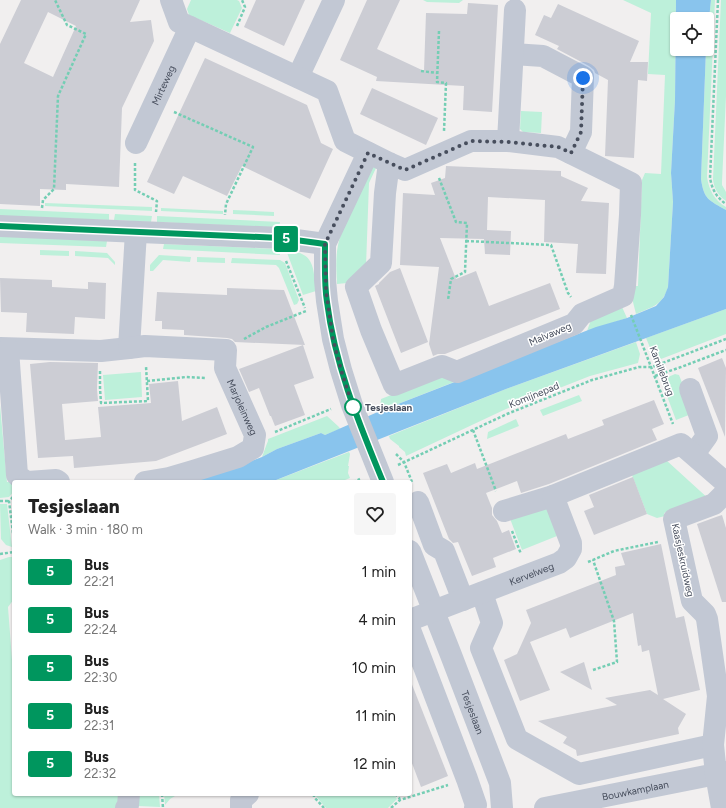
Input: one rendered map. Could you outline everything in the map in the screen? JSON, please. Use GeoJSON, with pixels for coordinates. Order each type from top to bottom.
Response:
{"type":"FeatureCollection","features":[{"type":"Feature","properties":{"kind":"street"},"geometry":{"type":"LineString","coordinates":[[171,0],[179,22],[327,91],[345,141],[368,153],[325,244],[326,287],[332,332],[341,370],[352,404],[381,477]]}},
{"type":"Feature","properties":{"kind":"street"},"geometry":{"type":"LineString","coordinates":[[298,77],[334,0]]}},
{"type":"Feature","properties":{"kind":"street"},"geometry":{"type":"LineString","coordinates":[[508,142],[514,54],[515,10]]}},
{"type":"Feature","properties":{"kind":"street","name":"Mirteweg"},"geometry":{"type":"LineString","coordinates":[[136,143],[190,27]]}},
{"type":"Feature","properties":{"kind":"street"},"geometry":{"type":"LineString","coordinates":[[514,54],[543,56],[583,78],[581,132],[571,153]]}},
{"type":"Feature","properties":{"kind":"street","name":"Malvaweg"},"geometry":{"type":"LineString","coordinates":[[368,153],[405,170],[471,141],[508,142],[558,147],[631,183],[626,286],[623,296],[582,314],[574,324],[457,372],[442,366],[394,385],[371,330],[356,287],[381,263],[385,193],[389,163]]}},
{"type":"Feature","properties":{"kind":"street"},"geometry":{"type":"LineString","coordinates":[[0,226],[281,238],[325,244]]}},
{"type":"Feature","properties":{"kind":"street"},"geometry":{"type":"LineString","coordinates":[[137,347],[144,232]]}},
{"type":"Feature","properties":{"kind":"street"},"geometry":{"type":"LineString","coordinates":[[24,480],[17,475],[4,349],[101,351],[137,347],[226,350]]}},
{"type":"Feature","properties":{"kind":"street","name":"Marjoleinweg"},"geometry":{"type":"LineString","coordinates":[[157,480],[169,478],[238,457],[253,448],[255,436],[224,368],[226,350]]}},
{"type":"Feature","properties":{"kind":"street"},"geometry":{"type":"LineString","coordinates":[[504,511],[553,496],[688,449],[707,436],[690,389]]}},
{"type":"Feature","properties":{"kind":"street"},"geometry":{"type":"LineString","coordinates":[[688,449],[726,483]]}},
{"type":"Feature","properties":{"kind":"street","name":"Kaasjeskruidweg"},"geometry":{"type":"LineString","coordinates":[[722,808],[721,773],[713,745],[718,696],[706,620],[705,614],[692,602],[674,519],[714,504],[726,492]]}},
{"type":"Feature","properties":{"kind":"street"},"geometry":{"type":"LineString","coordinates":[[553,496],[571,543],[571,549],[568,553]]}},
{"type":"Feature","properties":{"kind":"street"},"geometry":{"type":"LineString","coordinates":[[418,502],[434,545],[444,551],[472,596],[492,623],[480,648],[517,739],[579,774],[713,745]]}},
{"type":"Feature","properties":{"kind":"street","name":"Kervelweg"},"geometry":{"type":"LineString","coordinates":[[412,619],[560,563],[566,558],[568,553]]}},
{"type":"Feature","properties":{"kind":"street","name":"Tesjeslaan"},"geometry":{"type":"LineString","coordinates":[[412,556],[452,655],[500,783],[502,808]]}},
{"type":"Feature","properties":{"kind":"street"},"geometry":{"type":"LineString","coordinates":[[412,635],[476,806]]}},
{"type":"Feature","properties":{"kind":"street","name":"Bouwkamplaan"},"geometry":{"type":"LineString","coordinates":[[545,808],[721,773]]}},
{"type":"Feature","properties":{"kind":"street"},"geometry":{"type":"LineString","coordinates":[[241,808],[241,800],[246,796]]}},
{"type":"Feature","properties":{"kind":"path"},"geometry":{"type":"LineString","coordinates":[[35,208],[42,208],[43,200],[54,189],[58,96],[86,34],[66,25],[55,0]]}},
{"type":"Feature","properties":{"kind":"path"},"geometry":{"type":"LineString","coordinates":[[228,44],[245,7],[242,0]]}},
{"type":"Feature","properties":{"kind":"path"},"geometry":{"type":"LineString","coordinates":[[718,0],[710,178],[713,190],[726,204]]}},
{"type":"Feature","properties":{"kind":"path"},"geometry":{"type":"LineString","coordinates":[[439,31],[437,82],[446,83],[444,132],[452,149]]}},
{"type":"Feature","properties":{"kind":"path"},"geometry":{"type":"LineString","coordinates":[[421,71],[437,73]]}},
{"type":"Feature","properties":{"kind":"path"},"geometry":{"type":"LineString","coordinates":[[154,103],[253,147],[226,204],[225,216],[232,216]]}},
{"type":"Feature","properties":{"kind":"path"},"geometry":{"type":"LineString","coordinates":[[136,143],[135,190],[157,200],[144,232]]}},
{"type":"Feature","properties":{"kind":"path"},"geometry":{"type":"LineString","coordinates":[[431,158],[456,222],[467,223],[465,272],[451,279],[448,300]]}},
{"type":"Feature","properties":{"kind":"path"},"geometry":{"type":"LineString","coordinates":[[281,238],[285,258],[308,317]]}},
{"type":"Feature","properties":{"kind":"path"},"geometry":{"type":"LineString","coordinates":[[466,241],[551,245],[568,293],[582,314]]}},
{"type":"Feature","properties":{"kind":"path"},"geometry":{"type":"LineString","coordinates":[[226,350],[266,327],[306,311]]}},
{"type":"Feature","properties":{"kind":"path","name":"Kamillebrug"},"geometry":{"type":"LineString","coordinates":[[630,312],[655,376],[688,449]]}},
{"type":"Feature","properties":{"kind":"path","name":"Komijnepad"},"geometry":{"type":"LineString","coordinates":[[364,480],[381,477],[404,462],[507,414],[592,380],[639,367],[652,367],[726,339]]}},
{"type":"Feature","properties":{"kind":"path"},"geometry":{"type":"LineString","coordinates":[[101,351],[100,388],[102,403],[148,401],[147,382],[137,347]]}},
{"type":"Feature","properties":{"kind":"path"},"geometry":{"type":"LineString","coordinates":[[655,376],[726,350]]}},
{"type":"Feature","properties":{"kind":"path"},"geometry":{"type":"LineString","coordinates":[[147,382],[186,377],[229,379]]}},
{"type":"Feature","properties":{"kind":"path"},"geometry":{"type":"LineString","coordinates":[[254,440],[334,408],[352,404]]}},
{"type":"Feature","properties":{"kind":"path"},"geometry":{"type":"LineString","coordinates":[[473,430],[530,575]]}},
{"type":"Feature","properties":{"kind":"path"},"geometry":{"type":"LineString","coordinates":[[394,452],[404,462],[411,480]]}},
{"type":"Feature","properties":{"kind":"path"},"geometry":{"type":"LineString","coordinates":[[412,482],[417,494],[418,502]]}},
{"type":"Feature","properties":{"kind":"path"},"geometry":{"type":"LineString","coordinates":[[12,497],[9,501],[12,525]]}},
{"type":"Feature","properties":{"kind":"path"},"geometry":{"type":"LineString","coordinates":[[0,501],[9,501]]}},
{"type":"Feature","properties":{"kind":"path"},"geometry":{"type":"LineString","coordinates":[[568,553],[586,563],[614,551],[678,538]]}},
{"type":"Feature","properties":{"kind":"path"},"geometry":{"type":"LineString","coordinates":[[0,554],[12,552]]}},
{"type":"Feature","properties":{"kind":"path"},"geometry":{"type":"LineString","coordinates":[[593,560],[614,621],[617,662],[593,670]]}},
{"type":"Feature","properties":{"kind":"path"},"geometry":{"type":"LineString","coordinates":[[391,808],[400,800],[467,779]]}},
{"type":"Feature","properties":{"kind":"path"},"geometry":{"type":"LineString","coordinates":[[162,796],[163,808]]}},
{"type":"Feature","properties":{"kind":"path"},"geometry":{"type":"LineString","coordinates":[[314,796],[324,808]]}},
{"type":"Feature","properties":{"kind":"path"},"geometry":{"type":"LineString","coordinates":[[397,796],[400,800]]}},
{"type":"Feature","properties":{"kind":"green space"},"geometry":{"type":"Polygon","coordinates":[[[191,0],[237,0],[242,8],[230,33],[189,15],[187,9],[191,0]]]}},
{"type":"Feature","properties":{"kind":"green space"},"geometry":{"type":"Polygon","coordinates":[[[423,0],[463,0],[459,3],[427,2],[423,0]]]}},
{"type":"Feature","properties":{"kind":"green space"},"geometry":{"type":"Polygon","coordinates":[[[623,0],[676,0],[676,12],[670,12],[670,56],[675,56],[675,100],[671,173],[673,202],[668,287],[660,302],[636,314],[632,298],[632,286],[638,286],[642,180],[645,173],[661,174],[665,75],[648,74],[651,13],[623,0]]]}},
{"type":"Feature","properties":{"kind":"green space"},"geometry":{"type":"Polygon","coordinates":[[[711,0],[715,0],[714,22],[714,12],[710,12],[711,0]]]}},
{"type":"Feature","properties":{"kind":"green space"},"geometry":{"type":"Polygon","coordinates":[[[721,0],[726,0],[726,96],[722,185],[726,192],[726,201],[717,192],[713,179],[721,0]]]}},
{"type":"Feature","properties":{"kind":"green space"},"geometry":{"type":"Polygon","coordinates":[[[706,56],[712,56],[707,177],[713,194],[718,201],[726,207],[726,210],[708,199],[702,186],[701,179],[706,56]]]}},
{"type":"Feature","properties":{"kind":"green space"},"geometry":{"type":"Polygon","coordinates":[[[521,111],[542,112],[541,133],[523,132],[520,129],[521,111]]]}},
{"type":"Feature","properties":{"kind":"green space"},"geometry":{"type":"Polygon","coordinates":[[[372,166],[376,168],[369,183],[366,266],[347,283],[337,284],[336,257],[338,244],[342,231],[372,166]]]}},
{"type":"Feature","properties":{"kind":"green space"},"geometry":{"type":"Polygon","coordinates":[[[45,203],[152,207],[152,211],[45,206],[45,203]]]}},
{"type":"Feature","properties":{"kind":"green space"},"geometry":{"type":"Polygon","coordinates":[[[161,208],[223,211],[223,214],[161,211],[161,208]]]}},
{"type":"Feature","properties":{"kind":"green space"},"geometry":{"type":"Polygon","coordinates":[[[0,209],[109,214],[109,220],[0,216],[0,209]]]}},
{"type":"Feature","properties":{"kind":"green space"},"geometry":{"type":"Polygon","coordinates":[[[233,210],[274,212],[274,216],[233,214],[233,210]]]}},
{"type":"Feature","properties":{"kind":"green space"},"geometry":{"type":"Polygon","coordinates":[[[115,214],[152,216],[151,222],[114,220],[115,214]]]}},
{"type":"Feature","properties":{"kind":"green space"},"geometry":{"type":"Polygon","coordinates":[[[157,216],[280,222],[279,228],[157,222],[157,216]]]}},
{"type":"Feature","properties":{"kind":"green space"},"geometry":{"type":"Polygon","coordinates":[[[0,236],[107,241],[106,247],[0,243],[0,236]]]}},
{"type":"Feature","properties":{"kind":"green space"},"geometry":{"type":"Polygon","coordinates":[[[164,244],[279,249],[280,255],[163,249],[164,244]]]}},
{"type":"Feature","properties":{"kind":"green space"},"geometry":{"type":"Polygon","coordinates":[[[40,250],[69,251],[69,256],[40,255],[40,250]]]}},
{"type":"Feature","properties":{"kind":"green space"},"geometry":{"type":"Polygon","coordinates":[[[286,250],[302,254],[311,262],[316,291],[303,295],[286,250]]]}},
{"type":"Feature","properties":{"kind":"green space"},"geometry":{"type":"Polygon","coordinates":[[[75,251],[107,253],[115,262],[115,265],[108,258],[75,256],[75,251]]]}},
{"type":"Feature","properties":{"kind":"green space"},"geometry":{"type":"Polygon","coordinates":[[[159,255],[191,257],[190,262],[163,260],[153,271],[150,271],[150,265],[159,255]]]}},
{"type":"Feature","properties":{"kind":"green space"},"geometry":{"type":"Polygon","coordinates":[[[197,257],[225,258],[225,263],[197,262],[197,257]]]}},
{"type":"Feature","properties":{"kind":"green space"},"geometry":{"type":"Polygon","coordinates":[[[232,258],[280,260],[285,263],[299,300],[297,304],[294,305],[279,268],[276,265],[231,263],[232,258]]]}},
{"type":"Feature","properties":{"kind":"green space"},"geometry":{"type":"Polygon","coordinates":[[[622,307],[627,318],[587,331],[591,320],[622,307]]]}},
{"type":"Feature","properties":{"kind":"green space"},"geometry":{"type":"Polygon","coordinates":[[[726,309],[726,334],[661,359],[651,350],[646,338],[726,309]]]}},
{"type":"Feature","properties":{"kind":"green space"},"geometry":{"type":"Polygon","coordinates":[[[636,342],[640,354],[638,363],[590,376],[506,409],[406,456],[405,452],[390,439],[389,436],[506,389],[636,342]]]}},
{"type":"Feature","properties":{"kind":"green space"},"geometry":{"type":"Polygon","coordinates":[[[141,372],[142,397],[105,400],[103,375],[141,372]]]}},
{"type":"Feature","properties":{"kind":"green space"},"geometry":{"type":"Polygon","coordinates":[[[675,374],[679,375],[694,413],[676,420],[661,380],[675,374]]]}},
{"type":"Feature","properties":{"kind":"green space"},"geometry":{"type":"Polygon","coordinates":[[[442,375],[454,382],[380,411],[381,399],[442,375]]]}},
{"type":"Feature","properties":{"kind":"green space"},"geometry":{"type":"Polygon","coordinates":[[[579,395],[582,401],[543,416],[540,410],[579,395]]]}},
{"type":"Feature","properties":{"kind":"green space"},"geometry":{"type":"Polygon","coordinates":[[[0,405],[7,482],[12,482],[12,493],[9,497],[0,498],[0,405]]]}},
{"type":"Feature","properties":{"kind":"green space"},"geometry":{"type":"Polygon","coordinates":[[[327,416],[340,429],[325,435],[321,433],[277,449],[262,457],[268,439],[327,416]]]}},
{"type":"Feature","properties":{"kind":"green space"},"geometry":{"type":"Polygon","coordinates":[[[516,419],[519,426],[487,439],[488,432],[516,419]]]}},
{"type":"Feature","properties":{"kind":"green space"},"geometry":{"type":"Polygon","coordinates":[[[349,452],[350,454],[348,473],[350,478],[345,480],[276,480],[349,452]]]}},
{"type":"Feature","properties":{"kind":"green space"},"geometry":{"type":"Polygon","coordinates":[[[666,460],[711,501],[692,504],[664,513],[665,516],[657,518],[647,514],[632,475],[666,460]]]}},
{"type":"Feature","properties":{"kind":"green space"},"geometry":{"type":"Polygon","coordinates":[[[545,502],[557,536],[522,550],[509,516],[545,502]]]}},
{"type":"Feature","properties":{"kind":"green space"},"geometry":{"type":"Polygon","coordinates":[[[0,504],[7,504],[12,547],[6,545],[1,539],[0,504]]]}},
{"type":"Feature","properties":{"kind":"green space"},"geometry":{"type":"Polygon","coordinates":[[[12,557],[12,602],[8,607],[12,660],[12,796],[122,796],[119,808],[0,808],[0,560],[12,557]]]}},
{"type":"Feature","properties":{"kind":"green space"},"geometry":{"type":"Polygon","coordinates":[[[136,796],[159,796],[160,807],[138,806],[136,796]]]}},
{"type":"Feature","properties":{"kind":"green space"},"geometry":{"type":"Polygon","coordinates":[[[164,796],[175,796],[170,799],[165,805],[164,796]]]}},
{"type":"Feature","properties":{"kind":"green space"},"geometry":{"type":"Polygon","coordinates":[[[316,796],[395,796],[397,799],[388,808],[326,808],[316,796]]]}},
{"type":"Feature","properties":{"kind":"water"},"geometry":{"type":"Polygon","coordinates":[[[676,0],[711,0],[710,12],[676,12],[676,0]]]}},
{"type":"Feature","properties":{"kind":"water"},"geometry":{"type":"Polygon","coordinates":[[[675,56],[706,56],[701,179],[702,186],[708,199],[726,210],[726,309],[506,389],[276,480],[194,480],[262,457],[277,449],[321,433],[325,435],[380,411],[596,327],[627,318],[656,306],[664,297],[668,287],[673,202],[671,173],[675,100],[675,56]]]}},
{"type":"Feature","properties":{"kind":"building"},"geometry":{"type":"Polygon","coordinates":[[[21,0],[140,0],[130,22],[151,20],[154,41],[122,108],[119,187],[66,184],[66,190],[40,189],[40,206],[0,204],[0,44],[21,0]],[[48,12],[24,63],[53,77],[76,26],[48,12]]]}},
{"type":"Feature","properties":{"kind":"building"},"geometry":{"type":"Polygon","coordinates":[[[256,0],[305,0],[284,46],[244,27],[256,0]]]}},
{"type":"Feature","properties":{"kind":"building"},"geometry":{"type":"Polygon","coordinates":[[[367,0],[400,0],[377,49],[424,71],[426,13],[467,14],[468,3],[498,5],[492,112],[463,110],[464,86],[376,81],[377,77],[340,60],[367,0]]]}},
{"type":"Feature","properties":{"kind":"building"},"geometry":{"type":"Polygon","coordinates":[[[558,4],[639,41],[630,62],[648,62],[647,81],[638,80],[634,158],[605,156],[608,80],[595,73],[589,66],[557,49],[559,46],[535,35],[544,15],[551,18],[558,4]]]}},
{"type":"Feature","properties":{"kind":"building"},"geometry":{"type":"Polygon","coordinates":[[[205,58],[307,105],[321,143],[333,149],[310,199],[242,166],[227,196],[183,176],[174,194],[147,182],[205,58]]]}},
{"type":"Feature","properties":{"kind":"building"},"geometry":{"type":"Polygon","coordinates":[[[372,88],[438,118],[426,145],[360,114],[372,88]]]}},
{"type":"Feature","properties":{"kind":"building"},"geometry":{"type":"Polygon","coordinates":[[[446,166],[561,171],[561,176],[588,188],[581,201],[609,203],[606,274],[576,273],[578,244],[544,242],[545,200],[488,197],[487,230],[511,231],[510,255],[485,254],[484,239],[440,238],[456,279],[476,271],[489,306],[550,283],[560,309],[445,354],[433,356],[429,344],[439,267],[400,265],[403,193],[435,195],[431,183],[445,178],[446,166]]]}},
{"type":"Feature","properties":{"kind":"building"},"geometry":{"type":"Polygon","coordinates":[[[400,268],[428,342],[401,353],[375,286],[379,284],[390,272],[400,268]]]}},
{"type":"Feature","properties":{"kind":"building"},"geometry":{"type":"Polygon","coordinates":[[[0,278],[52,280],[52,287],[88,289],[88,282],[106,283],[105,319],[75,317],[74,334],[26,332],[27,313],[1,312],[0,278]]]}},
{"type":"Feature","properties":{"kind":"building"},"geometry":{"type":"Polygon","coordinates":[[[227,288],[284,290],[305,345],[235,342],[232,339],[227,338],[184,335],[184,330],[162,329],[162,321],[155,321],[157,292],[227,295],[227,288]]]}},
{"type":"Feature","properties":{"kind":"building"},"geometry":{"type":"Polygon","coordinates":[[[303,345],[314,378],[294,385],[305,415],[275,426],[259,388],[249,392],[239,369],[303,345]]]}},
{"type":"Feature","properties":{"kind":"building"},"geometry":{"type":"Polygon","coordinates":[[[722,358],[726,368],[725,437],[698,368],[722,358]]]}},
{"type":"Feature","properties":{"kind":"building"},"geometry":{"type":"Polygon","coordinates":[[[50,362],[98,363],[98,401],[62,404],[65,440],[101,437],[98,407],[151,403],[149,384],[178,381],[182,421],[217,407],[227,434],[156,461],[74,468],[73,456],[38,458],[30,364],[50,362]]]}},
{"type":"Feature","properties":{"kind":"building"},"geometry":{"type":"Polygon","coordinates":[[[654,400],[664,424],[652,429],[657,440],[549,484],[521,493],[517,481],[486,493],[492,508],[492,515],[497,521],[502,533],[509,530],[516,549],[493,558],[496,567],[472,576],[458,542],[453,543],[449,539],[423,473],[447,464],[451,473],[475,463],[477,469],[566,434],[568,439],[604,425],[602,420],[654,400]]]}},
{"type":"Feature","properties":{"kind":"building"},"geometry":{"type":"Polygon","coordinates":[[[633,477],[647,514],[594,535],[584,511],[594,507],[589,495],[633,477]]]}},
{"type":"Feature","properties":{"kind":"building"},"geometry":{"type":"Polygon","coordinates":[[[722,515],[726,528],[726,602],[722,602],[697,524],[722,515]]]}},
{"type":"Feature","properties":{"kind":"building"},"geometry":{"type":"Polygon","coordinates":[[[661,544],[676,618],[684,616],[700,690],[663,699],[686,714],[678,728],[679,734],[577,756],[576,750],[563,743],[567,737],[538,721],[617,705],[605,698],[650,690],[658,695],[649,650],[642,652],[641,645],[638,646],[633,613],[570,638],[566,628],[530,642],[550,690],[520,701],[504,660],[517,654],[531,623],[526,610],[616,575],[615,567],[625,565],[621,553],[661,544]]]}},
{"type":"Feature","properties":{"kind":"building"},"geometry":{"type":"Polygon","coordinates":[[[584,662],[592,690],[560,672],[584,662]]]}},
{"type":"Feature","properties":{"kind":"building"},"geometry":{"type":"Polygon","coordinates":[[[412,685],[448,776],[421,787],[412,763],[412,685]]]}},
{"type":"Feature","properties":{"kind":"bus line","name":"5"},"geometry":{"type":"LineString","coordinates":[[0,226],[281,238],[325,244],[325,280],[333,339],[352,404],[382,480]]}},
{"type":"Feature","properties":{"kind":"place","name":"Tesjeslaan"},"geometry":{"type":"Point","coordinates":[353,407]}},
{"type":"Feature","properties":{"kind":"route"},"geometry":{"type":"LineString","coordinates":[[353,407],[333,339],[325,280],[325,244],[368,153],[405,170],[471,141],[508,142],[558,147],[571,153],[581,132],[583,78]]}}]}
